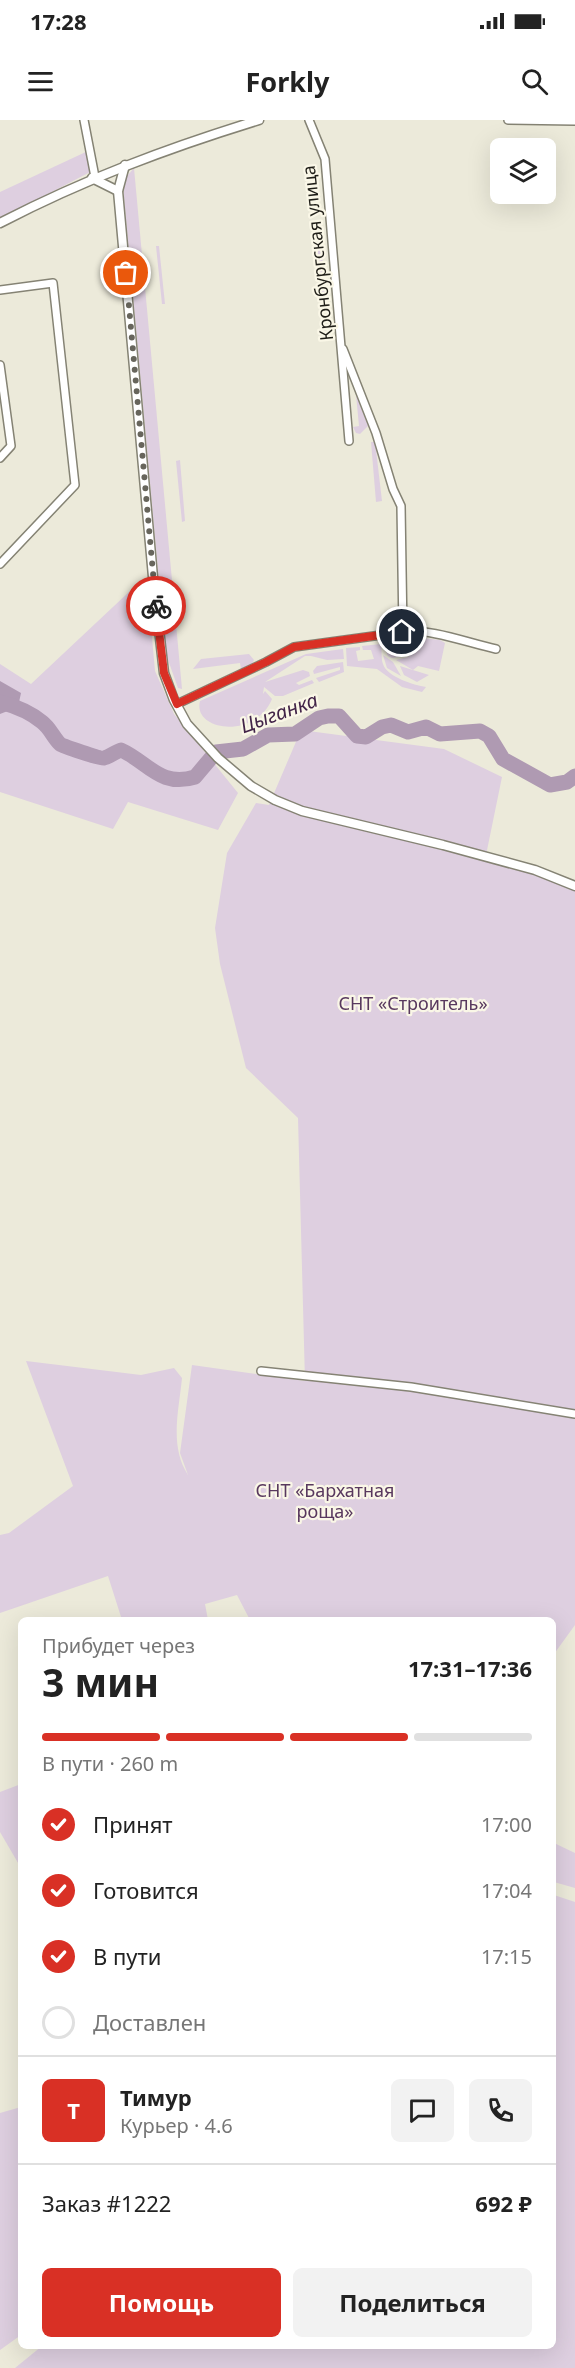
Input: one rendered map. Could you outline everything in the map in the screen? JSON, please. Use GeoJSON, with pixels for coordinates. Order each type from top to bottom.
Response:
{"type":"FeatureCollection","features":[{"type":"Feature","properties":{"kind":"street"},"geometry":{"type":"LineString","coordinates":[[84,120],[94,177],[118,191]]}},
{"type":"Feature","properties":{"kind":"street"},"geometry":{"type":"LineString","coordinates":[[0,223],[94,177],[256,120]]}},
{"type":"Feature","properties":{"kind":"street","name":"Кронбургская улица"},"geometry":{"type":"LineString","coordinates":[[309,120],[325,159],[343,348],[349,441]]}},
{"type":"Feature","properties":{"kind":"street"},"geometry":{"type":"LineString","coordinates":[[508,120],[575,121]]}},
{"type":"Feature","properties":{"kind":"street"},"geometry":{"type":"LineString","coordinates":[[124,165],[118,191],[153,577],[164,673],[177,704],[195,735],[251,786],[275,800],[302,811],[455,848],[535,870],[575,886]]}},
{"type":"Feature","properties":{"kind":"street"},"geometry":{"type":"LineString","coordinates":[[0,290],[53,283],[75,485],[0,564]]}},
{"type":"Feature","properties":{"kind":"street","name":"Кронбургская улица"},"geometry":{"type":"LineString","coordinates":[[343,348],[401,506],[402,632]]}},
{"type":"Feature","properties":{"kind":"street"},"geometry":{"type":"LineString","coordinates":[[0,365],[10,446],[0,458]]}},
{"type":"Feature","properties":{"kind":"street"},"geometry":{"type":"LineString","coordinates":[[177,704],[294,647],[411,631],[496,649]]}},
{"type":"Feature","properties":{"kind":"street"},"geometry":{"type":"LineString","coordinates":[[261,1371],[411,1388],[575,1413]]}},
{"type":"Feature","properties":{"kind":"green space"},"geometry":{"type":"Polygon","coordinates":[[[90,150],[94,170],[0,219],[0,192],[90,150]]]}},
{"type":"Feature","properties":{"kind":"green space"},"geometry":{"type":"Polygon","coordinates":[[[134,168],[182,689],[178,688],[167,657],[163,625],[124,197],[123,181],[134,168]]]}},
{"type":"Feature","properties":{"kind":"green space"},"geometry":{"type":"Polygon","coordinates":[[[320,234],[326,295],[321,295],[315,239],[320,234]]]}},
{"type":"Feature","properties":{"kind":"green space"},"geometry":{"type":"Polygon","coordinates":[[[156,246],[159,246],[165,304],[162,304],[156,246]]]}},
{"type":"Feature","properties":{"kind":"green space"},"geometry":{"type":"Polygon","coordinates":[[[356,395],[368,426],[360,434],[356,433],[353,427],[359,426],[356,395]]]}},
{"type":"Feature","properties":{"kind":"green space"},"geometry":{"type":"Polygon","coordinates":[[[371,442],[374,442],[376,450],[382,501],[376,502],[371,442]]]}},
{"type":"Feature","properties":{"kind":"green space"},"geometry":{"type":"Polygon","coordinates":[[[180,460],[185,521],[182,522],[176,461],[180,460]]]}},
{"type":"Feature","properties":{"kind":"green space"},"geometry":{"type":"Polygon","coordinates":[[[147,582],[155,671],[174,714],[238,793],[218,830],[128,802],[113,829],[0,792],[0,664],[31,684],[130,591],[147,582]]]}},
{"type":"Feature","properties":{"kind":"green space"},"geometry":{"type":"Polygon","coordinates":[[[423,638],[440,640],[445,643],[439,671],[418,666],[413,670],[396,660],[409,655],[392,658],[388,656],[383,645],[423,638]]]}},
{"type":"Feature","properties":{"kind":"green space"},"geometry":{"type":"Polygon","coordinates":[[[381,644],[382,662],[386,669],[401,680],[426,687],[422,692],[402,687],[377,669],[347,666],[346,648],[360,647],[360,650],[356,651],[358,661],[374,659],[371,650],[363,650],[362,646],[381,644]]]}},
{"type":"Feature","properties":{"kind":"green space"},"geometry":{"type":"Polygon","coordinates":[[[343,649],[344,659],[327,660],[305,656],[265,682],[303,670],[309,672],[310,676],[296,683],[299,685],[312,680],[314,683],[283,696],[275,696],[264,687],[263,694],[265,691],[272,699],[264,712],[252,721],[240,726],[227,727],[205,719],[200,711],[200,701],[306,654],[343,649]]]}},
{"type":"Feature","properties":{"kind":"green space"},"geometry":{"type":"Polygon","coordinates":[[[249,654],[254,660],[252,664],[241,669],[240,663],[193,669],[201,659],[249,654]]]}},
{"type":"Feature","properties":{"kind":"green space"},"geometry":{"type":"Polygon","coordinates":[[[383,655],[393,662],[401,676],[387,668],[383,655]]]}},
{"type":"Feature","properties":{"kind":"green space"},"geometry":{"type":"Polygon","coordinates":[[[343,662],[344,672],[319,682],[316,678],[340,670],[340,667],[314,674],[313,671],[317,666],[343,662]]]}},
{"type":"Feature","properties":{"kind":"green space"},"geometry":{"type":"Polygon","coordinates":[[[400,666],[429,675],[417,682],[404,675],[400,666]]]}},
{"type":"Feature","properties":{"kind":"green space","name":"СНТ «Строитель»"},"geometry":{"type":"Polygon","coordinates":[[[301,730],[444,749],[502,777],[485,860],[575,885],[575,1625],[556,1651],[556,1617],[248,1617],[237,1595],[205,1604],[207,1617],[121,1617],[108,1576],[0,1613],[0,1535],[9,1533],[73,1486],[26,1361],[141,1375],[174,1368],[182,1378],[177,1440],[182,1464],[188,1475],[180,1453],[192,1365],[305,1381],[298,1118],[246,1068],[220,964],[215,928],[227,853],[256,803],[269,805],[301,730]]]}},
{"type":"Feature","properties":{"kind":"green space"},"geometry":{"type":"Polygon","coordinates":[[[18,1785],[18,1863],[0,1832],[0,1792],[18,1785]]]}},
{"type":"Feature","properties":{"kind":"green space"},"geometry":{"type":"Polygon","coordinates":[[[556,1844],[575,1853],[575,1888],[556,1883],[556,1844]]]}},
{"type":"Feature","properties":{"kind":"green space"},"geometry":{"type":"Polygon","coordinates":[[[556,1896],[575,1902],[575,2368],[15,2368],[38,2349],[556,2349],[556,1896]]]}},
{"type":"Feature","properties":{"kind":"green space"},"geometry":{"type":"Polygon","coordinates":[[[18,2108],[18,2337],[0,2350],[0,2113],[18,2108]]]}},
{"type":"Feature","properties":{"kind":"shaded area"},"geometry":{"type":"Polygon","coordinates":[[[0,681],[21,693],[18,707],[0,714],[0,681]]]}},
{"type":"Feature","properties":{"kind":"waterway","name":"Цыганка"},"geometry":{"type":"LineString","coordinates":[[0,702],[37,718],[45,724],[60,744],[101,758],[121,750],[155,772],[172,779],[195,777],[216,752],[243,749],[268,735],[295,734],[319,718],[328,716],[339,716],[357,736],[366,737],[382,727],[391,725],[408,732],[426,727],[440,734],[480,731],[489,736],[503,759],[550,785],[567,782],[575,776]]}},
{"type":"Feature","properties":{"kind":"way so far"},"geometry":{"type":"LineString","coordinates":[[126,273],[156,606]]}},
{"type":"Feature","properties":{"kind":"route"},"geometry":{"type":"LineString","coordinates":[[156,606],[164,673],[177,704],[294,647],[402,632]]}},
{"type":"Feature","properties":{"kind":"park label","name":"СНТ «Бархатная роща»"},"geometry":{"type":"Point","coordinates":[325,1501]}}]}
